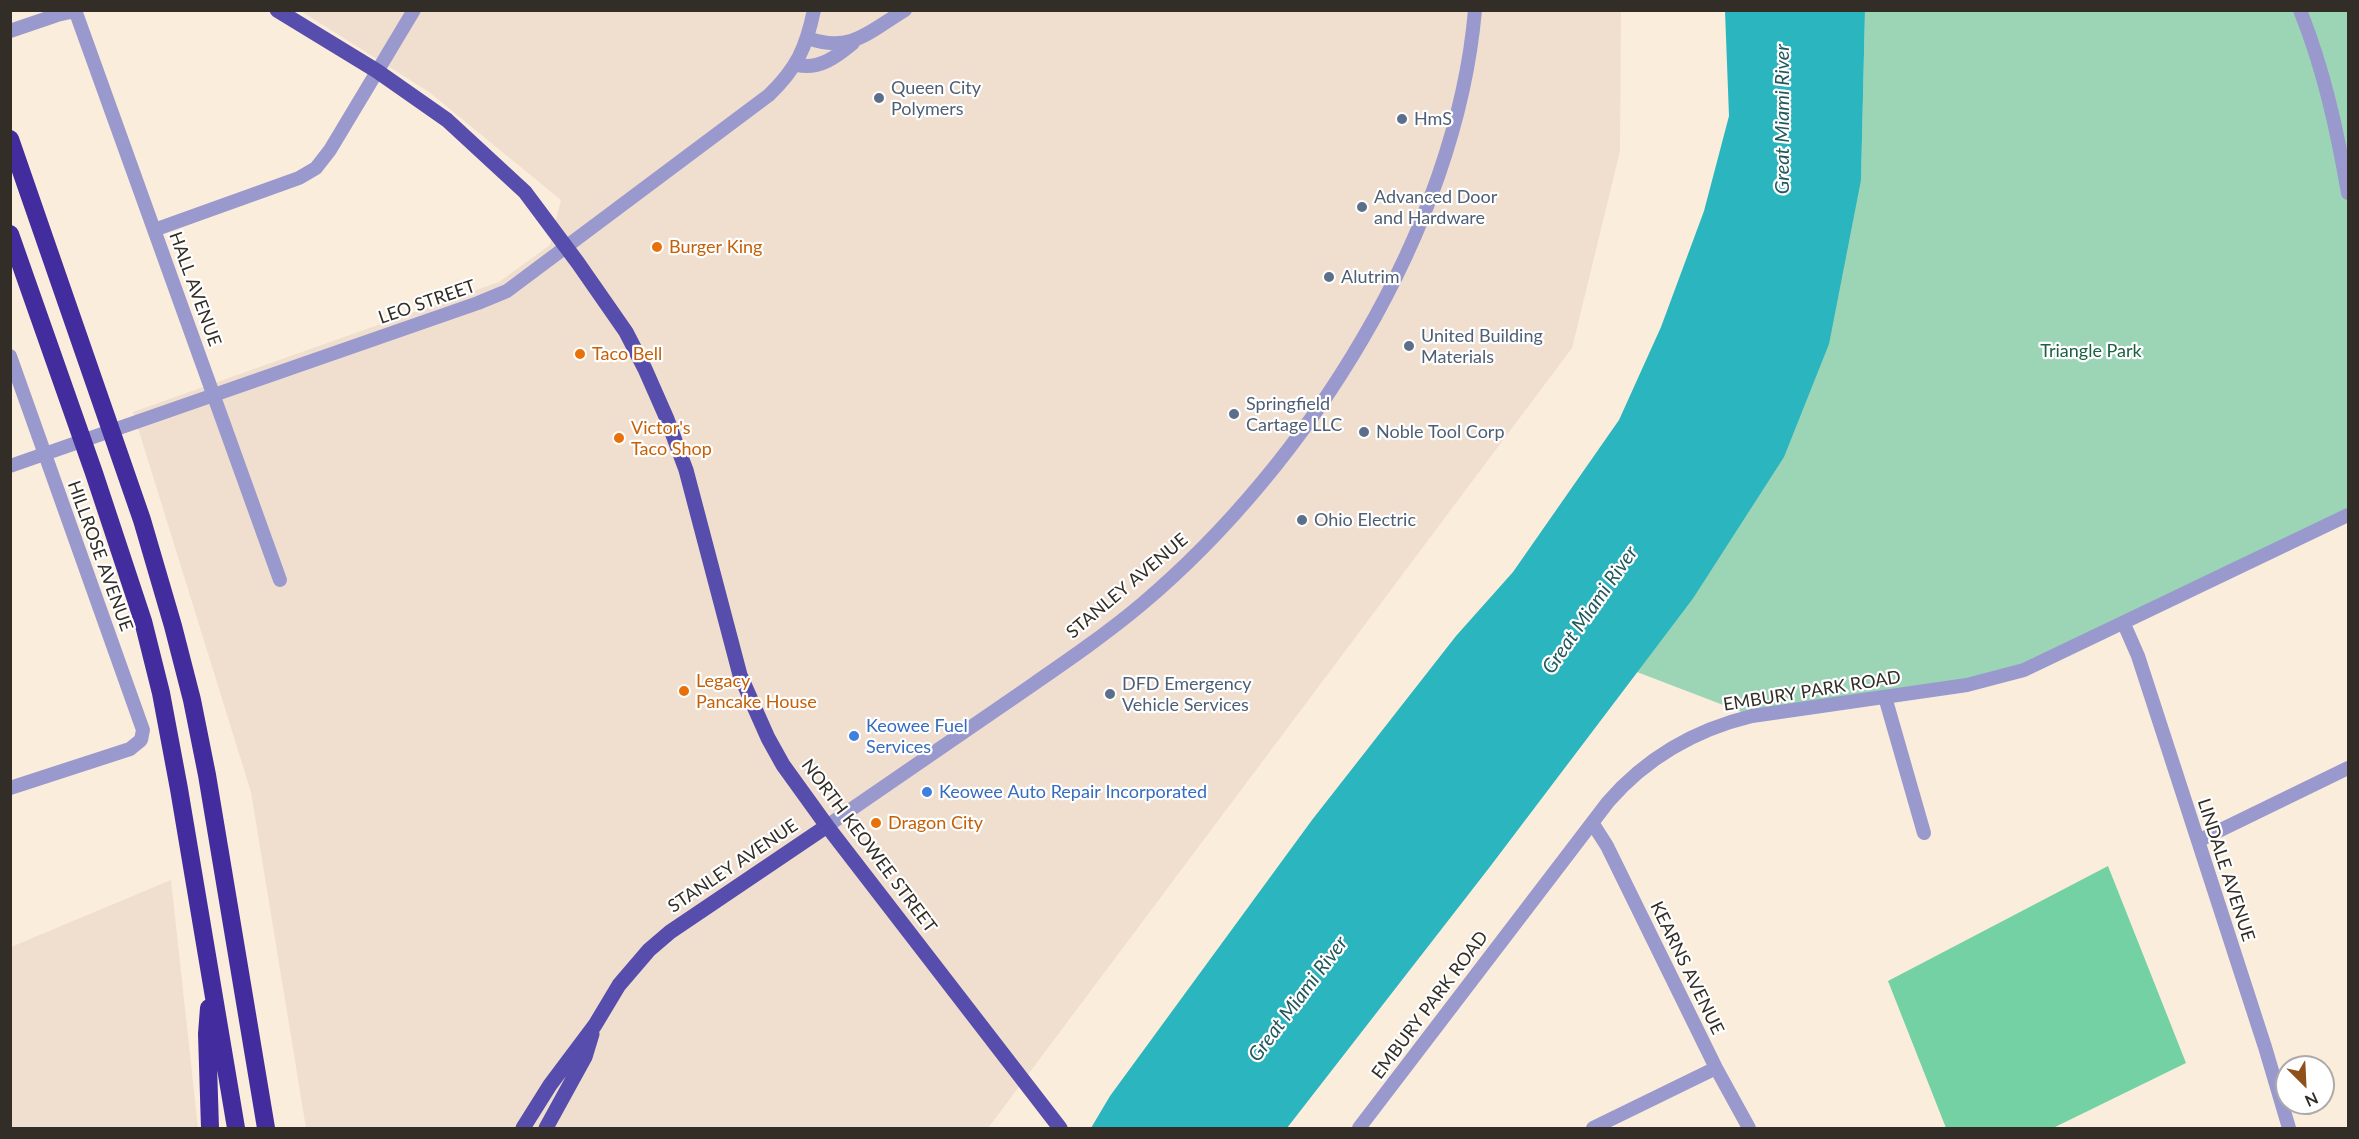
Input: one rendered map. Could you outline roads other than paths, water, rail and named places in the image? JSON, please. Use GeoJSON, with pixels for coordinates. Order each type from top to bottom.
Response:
{"type":"FeatureCollection","features":[{"type":"Feature","properties":{"kind":"highway"},"geometry":{"type":"LineString","coordinates":[[10,139],[161,579],[192,700],[207,775],[266,1128]]}},
{"type":"Feature","properties":{"kind":"highway"},"geometry":{"type":"LineString","coordinates":[[10,234],[143,621],[180,789],[236,1128]]}},
{"type":"Feature","properties":{"kind":"highway"},"geometry":{"type":"LineString","coordinates":[[210,1128],[207,1034],[211,973]]}},
{"type":"Feature","properties":{"kind":"main road","name":"NORTH KEOWEE STREET"},"geometry":{"type":"LineString","coordinates":[[277,10],[417,97],[475,144],[525,192],[566,246],[626,332],[660,402],[686,470],[732,645],[753,707],[783,765],[826,826],[1060,1128]]}},
{"type":"Feature","properties":{"kind":"main road","name":"STANLEY AVENUE"},"geometry":{"type":"LineString","coordinates":[[524,1128],[550,1085],[595,1025],[610,998],[631,970],[662,938],[826,826]]}},
{"type":"Feature","properties":{"kind":"main road","name":"STANLEY AVENUE"},"geometry":{"type":"LineString","coordinates":[[546,1128],[585,1057],[595,1025]]}},
{"type":"Feature","properties":{"kind":"street"},"geometry":{"type":"LineString","coordinates":[[154,230],[309,173],[320,164],[414,10]]}},
{"type":"Feature","properties":{"kind":"street","name":"LEO STREET"},"geometry":{"type":"LineString","coordinates":[[10,466],[495,297],[539,268],[753,109],[787,78],[797,65],[808,38],[814,10]]}},
{"type":"Feature","properties":{"kind":"street"},"geometry":{"type":"LineString","coordinates":[[797,65],[812,67],[826,62],[859,38],[905,10]]}},
{"type":"Feature","properties":{"kind":"street","name":"STANLEY AVENUE"},"geometry":{"type":"LineString","coordinates":[[826,826],[1113,627],[1204,546],[1267,477],[1308,422],[1341,372],[1375,315],[1402,262],[1434,185],[1449,139],[1467,68],[1475,10]]}},
{"type":"Feature","properties":{"kind":"street"},"geometry":{"type":"LineString","coordinates":[[2300,10],[2330,98],[2349,193]]}},
{"type":"Feature","properties":{"kind":"street"},"geometry":{"type":"LineString","coordinates":[[10,31],[75,11]]}},
{"type":"Feature","properties":{"kind":"street","name":"HALL AVENUE"},"geometry":{"type":"LineString","coordinates":[[75,11],[280,580]]}},
{"type":"Feature","properties":{"kind":"street"},"geometry":{"type":"LineString","coordinates":[[808,38],[835,45],[859,38]]}},
{"type":"Feature","properties":{"kind":"street","name":"HILLROSE AVENUE"},"geometry":{"type":"LineString","coordinates":[[10,356],[143,730],[141,740],[130,748],[10,788]]}},
{"type":"Feature","properties":{"kind":"street","name":"EMBURY PARK ROAD"},"geometry":{"type":"LineString","coordinates":[[1359,1128],[1617,792],[1643,767],[1681,741],[1700,731],[1752,716],[1998,679],[2040,664],[2212,579],[2349,515]]}},
{"type":"Feature","properties":{"kind":"street","name":"LINDALE AVENUE"},"geometry":{"type":"LineString","coordinates":[[2124,624],[2138,656],[2289,1128]]}},
{"type":"Feature","properties":{"kind":"street"},"geometry":{"type":"LineString","coordinates":[[1885,697],[1924,833]]}},
{"type":"Feature","properties":{"kind":"street"},"geometry":{"type":"LineString","coordinates":[[2198,841],[2349,768]]}},
{"type":"Feature","properties":{"kind":"street","name":"KEARNS AVENUE"},"geometry":{"type":"LineString","coordinates":[[1593,824],[1607,846],[1716,1068],[1749,1128]]}},
{"type":"Feature","properties":{"kind":"street"},"geometry":{"type":"LineString","coordinates":[[1593,1128],[1716,1068]]}},
{"type":"Feature","properties":{"kind":"water","name":"Great Miami River"},"geometry":{"type":"Polygon","coordinates":[[[1725,11],[1865,11],[1861,180],[1829,344],[1784,457],[1692,600],[1489,868],[1287,1128],[1091,1128],[1110,1096],[1312,820],[1456,636],[1513,572],[1619,420],[1661,327],[1704,211],[1729,116],[1725,11]]]}},
{"type":"Feature","properties":{"kind":"place","name":"Queen City Polymers"},"geometry":{"type":"Point","coordinates":[879,98]}},
{"type":"Feature","properties":{"kind":"place","name":"HmS"},"geometry":{"type":"Point","coordinates":[1402,119]}},
{"type":"Feature","properties":{"kind":"place","name":"Advanced Door and Hardware"},"geometry":{"type":"Point","coordinates":[1362,207]}},
{"type":"Feature","properties":{"kind":"place","name":"Burger King"},"geometry":{"type":"Point","coordinates":[657,247]}},
{"type":"Feature","properties":{"kind":"place","name":"Alutrim"},"geometry":{"type":"Point","coordinates":[1329,277]}},
{"type":"Feature","properties":{"kind":"place","name":"United Building Materials"},"geometry":{"type":"Point","coordinates":[1409,346]}},
{"type":"Feature","properties":{"kind":"place","name":"Taco Bell"},"geometry":{"type":"Point","coordinates":[580,354]}},
{"type":"Feature","properties":{"kind":"place","name":"Springfield Cartage LLC"},"geometry":{"type":"Point","coordinates":[1234,414]}},
{"type":"Feature","properties":{"kind":"place","name":"Noble Tool Corp"},"geometry":{"type":"Point","coordinates":[1364,432]}},
{"type":"Feature","properties":{"kind":"place","name":"Victor's Taco Shop"},"geometry":{"type":"Point","coordinates":[619,438]}},
{"type":"Feature","properties":{"kind":"place","name":"Ohio Electric"},"geometry":{"type":"Point","coordinates":[1302,520]}},
{"type":"Feature","properties":{"kind":"place","name":"Legacy Pancake House"},"geometry":{"type":"Point","coordinates":[684,691]}},
{"type":"Feature","properties":{"kind":"place","name":"DFD Emergency Vehicle Services"},"geometry":{"type":"Point","coordinates":[1110,694]}},
{"type":"Feature","properties":{"kind":"place","name":"Keowee Fuel Services"},"geometry":{"type":"Point","coordinates":[854,736]}},
{"type":"Feature","properties":{"kind":"place","name":"Keowee Auto Repair Incorporated"},"geometry":{"type":"Point","coordinates":[927,792]}},
{"type":"Feature","properties":{"kind":"place","name":"Dragon City"},"geometry":{"type":"Point","coordinates":[876,823]}},
{"type":"Feature","properties":{"kind":"park label","name":"Triangle Park"},"geometry":{"type":"Point","coordinates":[2091,351]}}]}
